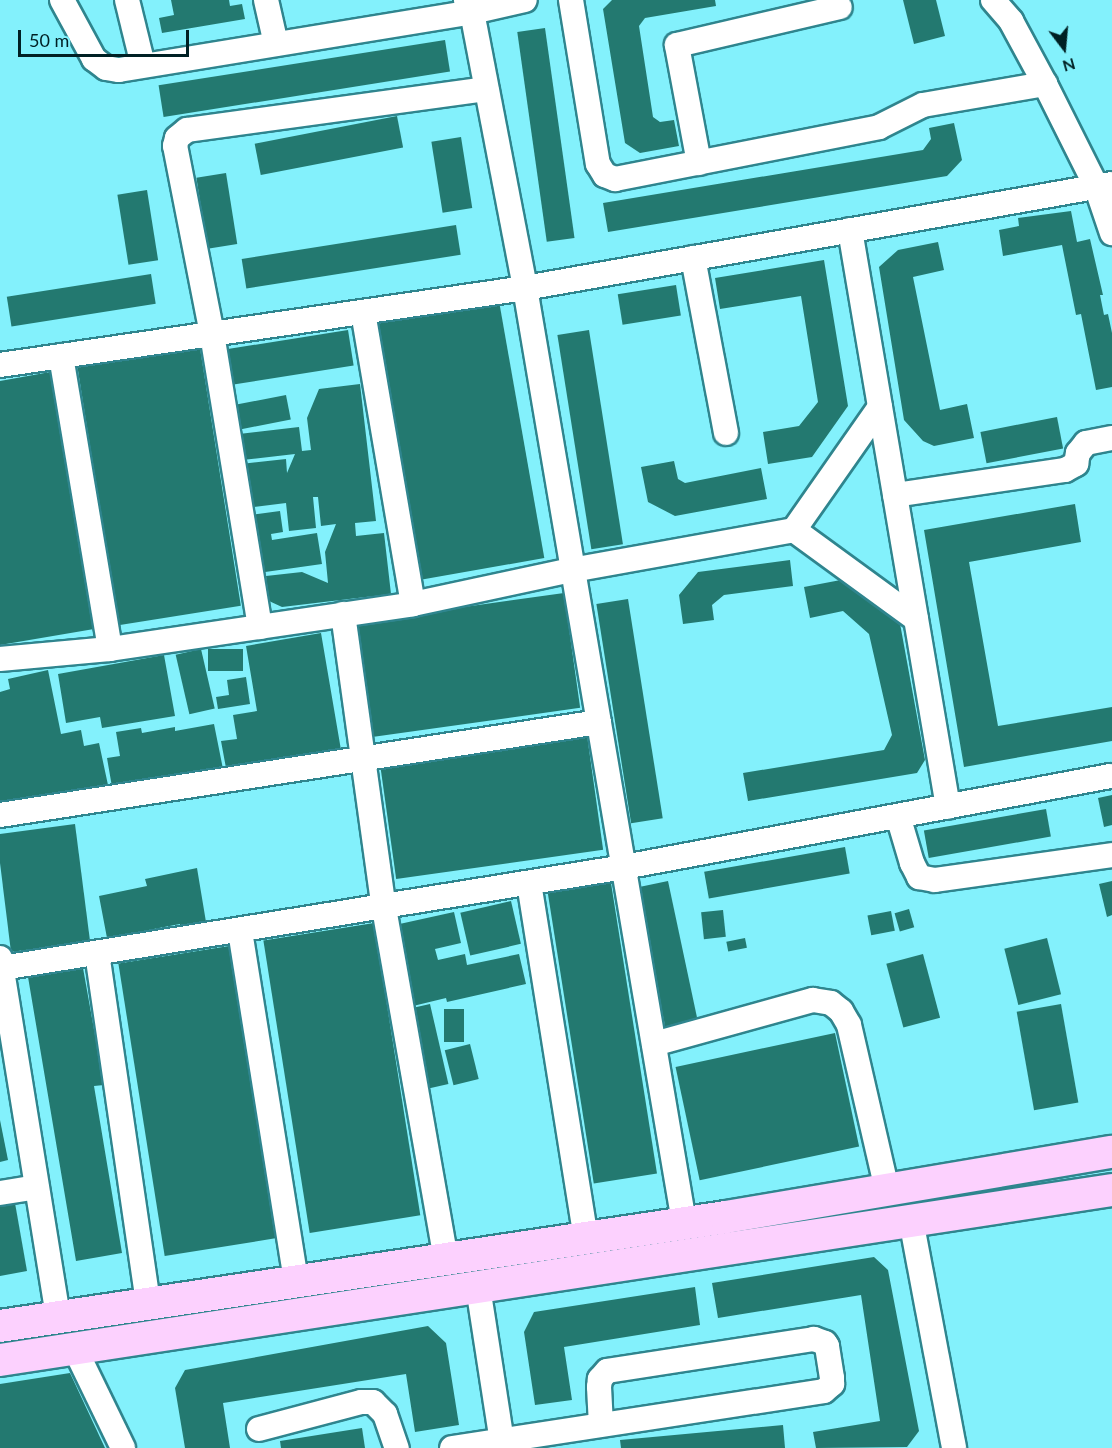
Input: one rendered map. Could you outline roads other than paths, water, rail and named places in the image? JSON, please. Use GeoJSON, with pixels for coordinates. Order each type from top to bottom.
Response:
{"type":"FeatureCollection","features":[{"type":"Feature","properties":{"kind":"main road"},"geometry":{"type":"LineString","coordinates":[[0,1326],[684,1222],[1112,1152]]}},
{"type":"Feature","properties":{"kind":"main road"},"geometry":{"type":"LineString","coordinates":[[0,1360],[1112,1190]]}},
{"type":"Feature","properties":{"kind":"street"},"geometry":{"type":"LineString","coordinates":[[62,0],[94,59],[106,68],[119,70],[276,44],[469,6],[525,0]]}},
{"type":"Feature","properties":{"kind":"street"},"geometry":{"type":"LineString","coordinates":[[127,0],[142,65]]}},
{"type":"Feature","properties":{"kind":"street"},"geometry":{"type":"LineString","coordinates":[[266,0],[276,44]]}},
{"type":"Feature","properties":{"kind":"street"},"geometry":{"type":"LineString","coordinates":[[571,0],[598,164],[605,176],[615,179],[879,127],[922,105],[1046,84]]}},
{"type":"Feature","properties":{"kind":"street"},"geometry":{"type":"LineString","coordinates":[[993,0],[1011,21],[1104,185],[1112,233]]}},
{"type":"Feature","properties":{"kind":"street"},"geometry":{"type":"LineString","coordinates":[[469,6],[525,288],[684,1222]]}},
{"type":"Feature","properties":{"kind":"street"},"geometry":{"type":"LineString","coordinates":[[699,163],[677,45],[840,8]]}},
{"type":"Feature","properties":{"kind":"street"},"geometry":{"type":"LineString","coordinates":[[260,627],[212,334],[175,146],[181,133],[486,89]]}},
{"type":"Feature","properties":{"kind":"street"},"geometry":{"type":"LineString","coordinates":[[0,365],[525,288],[1104,185]]}},
{"type":"Feature","properties":{"kind":"street"},"geometry":{"type":"LineString","coordinates":[[850,230],[948,807]]}},
{"type":"Feature","properties":{"kind":"street"},"geometry":{"type":"LineString","coordinates":[[693,258],[726,433]]}},
{"type":"Feature","properties":{"kind":"street"},"geometry":{"type":"LineString","coordinates":[[363,312],[413,604]]}},
{"type":"Feature","properties":{"kind":"street"},"geometry":{"type":"LineString","coordinates":[[61,356],[110,650]]}},
{"type":"Feature","properties":{"kind":"street"},"geometry":{"type":"LineString","coordinates":[[0,659],[110,650],[413,604],[572,570],[794,530],[880,407]]}},
{"type":"Feature","properties":{"kind":"street"},"geometry":{"type":"LineString","coordinates":[[895,495],[1065,470],[1076,464],[1078,453],[1086,443],[1112,438]]}},
{"type":"Feature","properties":{"kind":"street"},"geometry":{"type":"LineString","coordinates":[[794,530],[916,619]]}},
{"type":"Feature","properties":{"kind":"street"},"geometry":{"type":"LineString","coordinates":[[343,614],[384,908],[446,1258]]}},
{"type":"Feature","properties":{"kind":"street"},"geometry":{"type":"LineString","coordinates":[[0,815],[599,722]]}},
{"type":"Feature","properties":{"kind":"street"},"geometry":{"type":"LineString","coordinates":[[58,1317],[1,963],[97,953],[384,908],[624,867],[1112,776]]}},
{"type":"Feature","properties":{"kind":"street"},"geometry":{"type":"LineString","coordinates":[[898,816],[919,877],[935,880],[1112,855]]}},
{"type":"Feature","properties":{"kind":"street"},"geometry":{"type":"LineString","coordinates":[[529,883],[586,1237]]}},
{"type":"Feature","properties":{"kind":"street"},"geometry":{"type":"LineString","coordinates":[[240,931],[296,1281]]}},
{"type":"Feature","properties":{"kind":"street"},"geometry":{"type":"LineString","coordinates":[[97,953],[148,1303]]}},
{"type":"Feature","properties":{"kind":"street"},"geometry":{"type":"LineString","coordinates":[[654,1044],[813,1000],[831,1003],[841,1011],[849,1025],[887,1190]]}},
{"type":"Feature","properties":{"kind":"street"},"geometry":{"type":"LineString","coordinates":[[0,1193],[37,1187]]}},
{"type":"Feature","properties":{"kind":"street"},"geometry":{"type":"LineString","coordinates":[[911,1220],[954,1448]]}},
{"type":"Feature","properties":{"kind":"street"},"geometry":{"type":"LineString","coordinates":[[478,1287],[503,1445]]}},
{"type":"Feature","properties":{"kind":"street"},"geometry":{"type":"LineString","coordinates":[[452,1448],[503,1445],[601,1423],[824,1391],[832,1384],[827,1346],[814,1339],[607,1371],[600,1379],[599,1387],[601,1423]]}},
{"type":"Feature","properties":{"kind":"street"},"geometry":{"type":"LineString","coordinates":[[75,1349],[123,1448]]}},
{"type":"Feature","properties":{"kind":"street"},"geometry":{"type":"LineString","coordinates":[[259,1429],[361,1402],[373,1402],[385,1414],[397,1448]]}}]}
